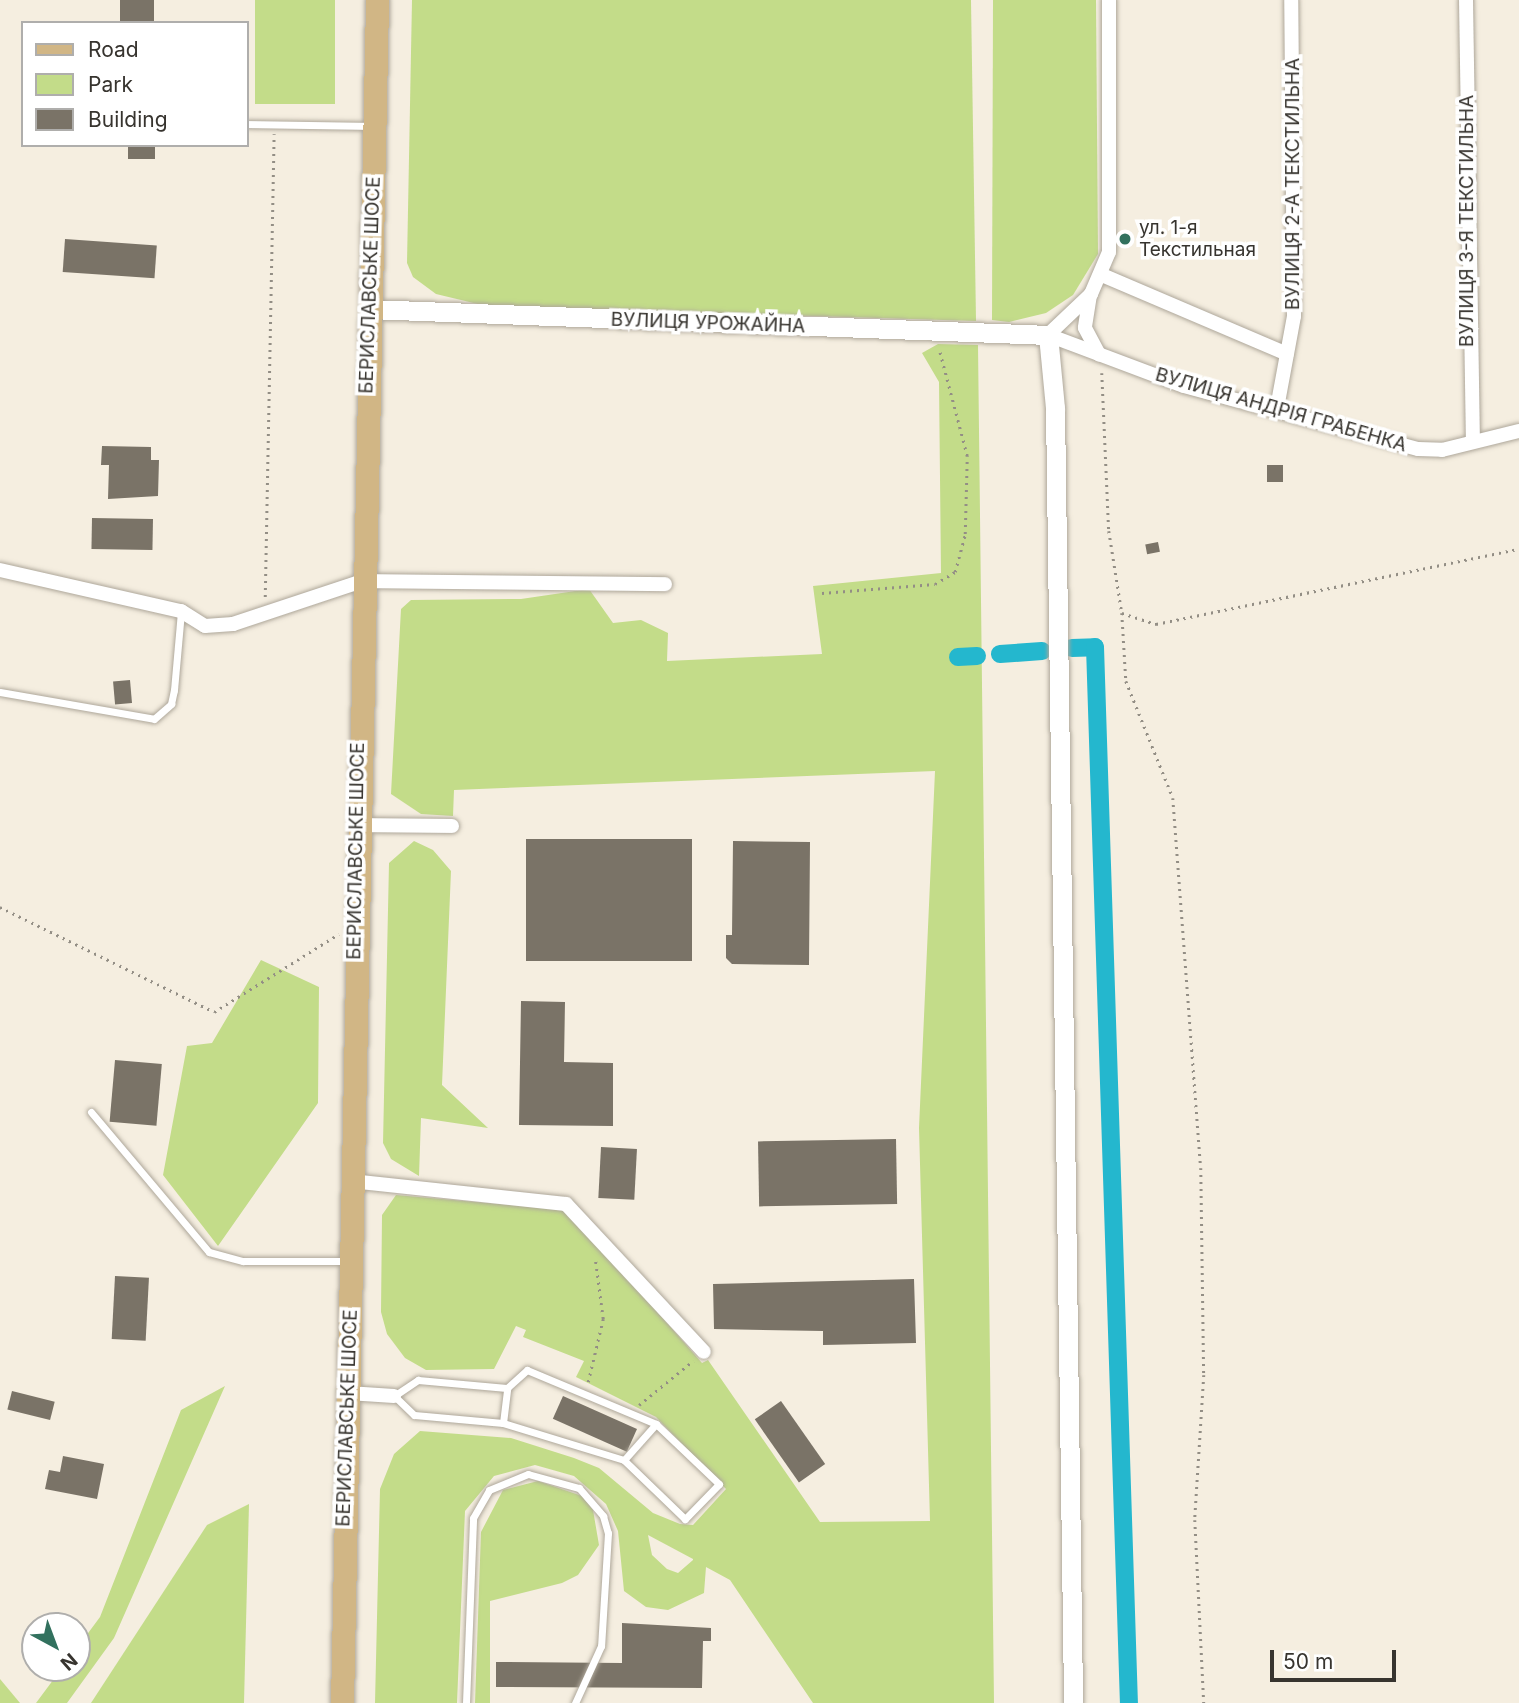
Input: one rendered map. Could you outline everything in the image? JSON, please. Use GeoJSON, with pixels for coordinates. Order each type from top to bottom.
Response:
{"type":"FeatureCollection","features":[{"type":"Feature","properties":{"kind":"main road","name":"БЕРИСЛАВСЬКЕ ШОСЕ"},"geometry":{"type":"LineString","coordinates":[[342,1703],[352,1261],[356,825],[377,0]]}},
{"type":"Feature","properties":{"kind":"street"},"geometry":{"type":"LineString","coordinates":[[1073,1703],[1055,408],[1048,335],[1091,294],[1102,275],[1111,225],[1109,0]]}},
{"type":"Feature","properties":{"kind":"street","name":"ВУЛИЦЯ 2-А ТЕКСТИЛЬНА"},"geometry":{"type":"LineString","coordinates":[[1276,408],[1287,354],[1297,236],[1291,0]]}},
{"type":"Feature","properties":{"kind":"street","name":"ВУЛИЦЯ 3-Я ТЕКСТИЛЬНА"},"geometry":{"type":"LineString","coordinates":[[1466,0],[1467,371],[1473,441]]}},
{"type":"Feature","properties":{"kind":"street"},"geometry":{"type":"LineString","coordinates":[[1102,275],[1287,354]]}},
{"type":"Feature","properties":{"kind":"street"},"geometry":{"type":"LineString","coordinates":[[1091,294],[1085,328],[1099,354]]}},
{"type":"Feature","properties":{"kind":"street","name":"ВУЛИЦЯ УРОЖАЙНА"},"geometry":{"type":"LineString","coordinates":[[369,309],[1048,335]]}},
{"type":"Feature","properties":{"kind":"street","name":"ВУЛИЦЯ АНДРІЯ ГРАБЕНКА"},"geometry":{"type":"LineString","coordinates":[[1048,335],[1184,386],[1276,408],[1418,449],[1519,431]]}},
{"type":"Feature","properties":{"kind":"street"},"geometry":{"type":"LineString","coordinates":[[0,569],[181,611],[205,626],[265,614],[362,581],[664,584]]}},
{"type":"Feature","properties":{"kind":"street"},"geometry":{"type":"LineString","coordinates":[[356,825],[452,826]]}},
{"type":"Feature","properties":{"kind":"street"},"geometry":{"type":"LineString","coordinates":[[351,1181],[548,1198],[592,1226],[704,1352]]}},
{"type":"Feature","properties":{"kind":"street"},"geometry":{"type":"LineString","coordinates":[[348,1393],[394,1396]]}},
{"type":"Feature","properties":{"kind":"lane"},"geometry":{"type":"LineString","coordinates":[[248,124],[375,126]]}},
{"type":"Feature","properties":{"kind":"lane"},"geometry":{"type":"LineString","coordinates":[[0,692],[154,719],[170,705],[174,690],[181,611]]}},
{"type":"Feature","properties":{"kind":"lane"},"geometry":{"type":"LineString","coordinates":[[91,1112],[209,1252],[243,1261],[352,1261]]}},
{"type":"Feature","properties":{"kind":"lane"},"geometry":{"type":"LineString","coordinates":[[503,1423],[507,1388],[527,1370],[656,1424],[719,1484],[685,1519],[624,1460],[503,1423],[414,1415],[394,1396],[418,1380],[507,1388]]}},
{"type":"Feature","properties":{"kind":"lane"},"geometry":{"type":"LineString","coordinates":[[624,1460],[656,1424]]}},
{"type":"Feature","properties":{"kind":"lane"},"geometry":{"type":"LineString","coordinates":[[466,1703],[473,1518],[489,1490],[528,1474],[579,1488],[603,1516],[608,1533],[601,1646],[575,1703]]}},
{"type":"Feature","properties":{"kind":"path"},"geometry":{"type":"LineString","coordinates":[[265,614],[274,124]]}},
{"type":"Feature","properties":{"kind":"path"},"geometry":{"type":"LineString","coordinates":[[822,593],[935,584],[955,572],[965,534],[967,456],[935,332]]}},
{"type":"Feature","properties":{"kind":"path"},"geometry":{"type":"LineString","coordinates":[[1099,354],[1108,413],[1109,531],[1122,613],[1126,681],[1173,798],[1201,1168],[1204,1375],[1195,1520],[1204,1703]]}},
{"type":"Feature","properties":{"kind":"path"},"geometry":{"type":"LineString","coordinates":[[1122,613],[1156,624],[1519,549]]}},
{"type":"Feature","properties":{"kind":"path"},"geometry":{"type":"LineString","coordinates":[[0,907],[214,1012],[354,924]]}},
{"type":"Feature","properties":{"kind":"path"},"geometry":{"type":"LineString","coordinates":[[585,1395],[603,1319],[592,1226]]}},
{"type":"Feature","properties":{"kind":"path"},"geometry":{"type":"LineString","coordinates":[[629,1413],[704,1352]]}},
{"type":"Feature","properties":{"kind":"green space"},"geometry":{"type":"Polygon","coordinates":[[[255,0],[335,0],[335,104],[255,104],[255,0]]]}},
{"type":"Feature","properties":{"kind":"green space"},"geometry":{"type":"Polygon","coordinates":[[[412,0],[971,0],[976,321],[486,306],[436,294],[413,277],[407,263],[412,0]]]}},
{"type":"Feature","properties":{"kind":"green space"},"geometry":{"type":"Polygon","coordinates":[[[993,0],[1096,0],[1098,254],[1073,295],[1046,313],[1009,322],[992,320],[993,0]]]}},
{"type":"Feature","properties":{"kind":"green space"},"geometry":{"type":"Polygon","coordinates":[[[938,344],[978,345],[994,1703],[813,1703],[730,1580],[706,1567],[704,1593],[668,1610],[646,1607],[624,1591],[618,1531],[606,1504],[574,1476],[535,1465],[494,1476],[465,1511],[457,1703],[375,1703],[380,1489],[394,1454],[420,1431],[511,1438],[574,1458],[599,1468],[653,1513],[680,1524],[693,1525],[726,1489],[656,1417],[576,1377],[584,1361],[523,1337],[526,1330],[516,1326],[494,1369],[426,1370],[405,1358],[387,1334],[381,1312],[382,1215],[396,1195],[568,1210],[702,1363],[708,1360],[820,1522],[930,1521],[919,1128],[935,771],[454,790],[453,816],[421,814],[391,794],[401,609],[411,600],[521,599],[589,589],[613,623],[641,620],[668,633],[667,661],[822,654],[813,586],[941,573],[939,382],[922,353],[938,344]],[[648,1535],[652,1555],[667,1569],[678,1573],[693,1559],[648,1535]]]}},
{"type":"Feature","properties":{"kind":"green space"},"geometry":{"type":"Polygon","coordinates":[[[414,841],[433,850],[451,871],[442,1085],[488,1128],[421,1118],[419,1176],[391,1159],[383,1143],[389,863],[414,841]]]}},
{"type":"Feature","properties":{"kind":"green space"},"geometry":{"type":"Polygon","coordinates":[[[261,960],[319,987],[318,1103],[218,1246],[163,1175],[187,1046],[212,1043],[261,960]]]}},
{"type":"Feature","properties":{"kind":"green space"},"geometry":{"type":"Polygon","coordinates":[[[225,1386],[114,1638],[91,1670],[91,1629],[100,1617],[181,1410],[225,1386]]]}},
{"type":"Feature","properties":{"kind":"green space"},"geometry":{"type":"Polygon","coordinates":[[[538,1481],[582,1496],[593,1510],[599,1545],[578,1575],[562,1583],[490,1601],[490,1703],[475,1703],[481,1532],[503,1490],[538,1481]]]}},
{"type":"Feature","properties":{"kind":"green space"},"geometry":{"type":"Polygon","coordinates":[[[249,1504],[244,1703],[91,1703],[207,1525],[249,1504]]]}},
{"type":"Feature","properties":{"kind":"green space"},"geometry":{"type":"Polygon","coordinates":[[[0,1679],[20,1703],[0,1703],[0,1679]]]}},
{"type":"Feature","properties":{"kind":"green space"},"geometry":{"type":"Polygon","coordinates":[[[52,1682],[82,1682],[67,1703],[36,1703],[52,1682]]]}},
{"type":"Feature","properties":{"kind":"building"},"geometry":{"type":"Polygon","coordinates":[[[120,0],[154,0],[154,21],[120,21],[120,0]]]}},
{"type":"Feature","properties":{"kind":"building"},"geometry":{"type":"Polygon","coordinates":[[[128,147],[155,147],[155,159],[128,159],[128,147]]]}},
{"type":"Feature","properties":{"kind":"building"},"geometry":{"type":"Polygon","coordinates":[[[65,239],[157,245],[154,278],[63,272],[65,239]]]}},
{"type":"Feature","properties":{"kind":"building"},"geometry":{"type":"Polygon","coordinates":[[[102,446],[151,447],[151,460],[159,460],[158,496],[108,499],[109,465],[101,465],[102,446]]]}},
{"type":"Feature","properties":{"kind":"building"},"geometry":{"type":"Polygon","coordinates":[[[1267,465],[1283,465],[1283,482],[1267,482],[1267,465]]]}},
{"type":"Feature","properties":{"kind":"building"},"geometry":{"type":"Polygon","coordinates":[[[92,518],[153,519],[152,550],[91,549],[92,518]]]}},
{"type":"Feature","properties":{"kind":"building"},"geometry":{"type":"Polygon","coordinates":[[[1158,542],[1160,552],[1147,554],[1145,544],[1158,542]]]}},
{"type":"Feature","properties":{"kind":"building"},"geometry":{"type":"Polygon","coordinates":[[[130,680],[132,703],[115,704],[113,681],[130,680]]]}},
{"type":"Feature","properties":{"kind":"building"},"geometry":{"type":"Polygon","coordinates":[[[526,839],[692,839],[692,961],[526,961],[526,839]]]}},
{"type":"Feature","properties":{"kind":"building"},"geometry":{"type":"Polygon","coordinates":[[[733,841],[810,842],[809,965],[732,964],[726,958],[726,935],[732,935],[733,841]]]}},
{"type":"Feature","properties":{"kind":"building"},"geometry":{"type":"Polygon","coordinates":[[[521,1001],[565,1002],[564,1062],[613,1063],[613,1126],[519,1125],[521,1001]]]}},
{"type":"Feature","properties":{"kind":"building"},"geometry":{"type":"Polygon","coordinates":[[[115,1060],[162,1064],[156,1126],[110,1122],[115,1060]]]}},
{"type":"Feature","properties":{"kind":"building"},"geometry":{"type":"Polygon","coordinates":[[[896,1139],[897,1204],[759,1206],[758,1141],[896,1139]]]}},
{"type":"Feature","properties":{"kind":"building"},"geometry":{"type":"Polygon","coordinates":[[[601,1147],[637,1149],[634,1200],[598,1198],[601,1147]]]}},
{"type":"Feature","properties":{"kind":"building"},"geometry":{"type":"Polygon","coordinates":[[[115,1276],[149,1278],[146,1341],[112,1339],[115,1276]]]}},
{"type":"Feature","properties":{"kind":"building"},"geometry":{"type":"Polygon","coordinates":[[[914,1279],[916,1343],[823,1345],[823,1331],[714,1329],[713,1284],[914,1279]]]}},
{"type":"Feature","properties":{"kind":"building"},"geometry":{"type":"Polygon","coordinates":[[[12,1391],[55,1402],[50,1420],[7,1409],[12,1391]]]}},
{"type":"Feature","properties":{"kind":"building"},"geometry":{"type":"Polygon","coordinates":[[[563,1396],[637,1429],[627,1452],[553,1419],[563,1396]]]}},
{"type":"Feature","properties":{"kind":"building"},"geometry":{"type":"Polygon","coordinates":[[[781,1401],[825,1464],[799,1482],[755,1419],[781,1401]]]}},
{"type":"Feature","properties":{"kind":"building"},"geometry":{"type":"Polygon","coordinates":[[[63,1456],[104,1464],[97,1499],[45,1489],[49,1470],[60,1472],[63,1456]]]}},
{"type":"Feature","properties":{"kind":"building"},"geometry":{"type":"Polygon","coordinates":[[[622,1623],[711,1628],[711,1641],[703,1641],[702,1688],[496,1687],[496,1662],[622,1663],[622,1623]]]}},
{"type":"Feature","properties":{"kind":"waterway"},"geometry":{"type":"LineString","coordinates":[[1072,648],[1095,647],[1129,1703]]}},
{"type":"Feature","properties":{"kind":"waterway"},"geometry":{"type":"LineString","coordinates":[[1000,654],[1042,651]]}},
{"type":"Feature","properties":{"kind":"waterway"},"geometry":{"type":"LineString","coordinates":[[958,657],[977,656]]}},
{"type":"Feature","properties":{"kind":"place","name":"ул. 1-я Текстильная"},"geometry":{"type":"Point","coordinates":[1125,239]}}]}
